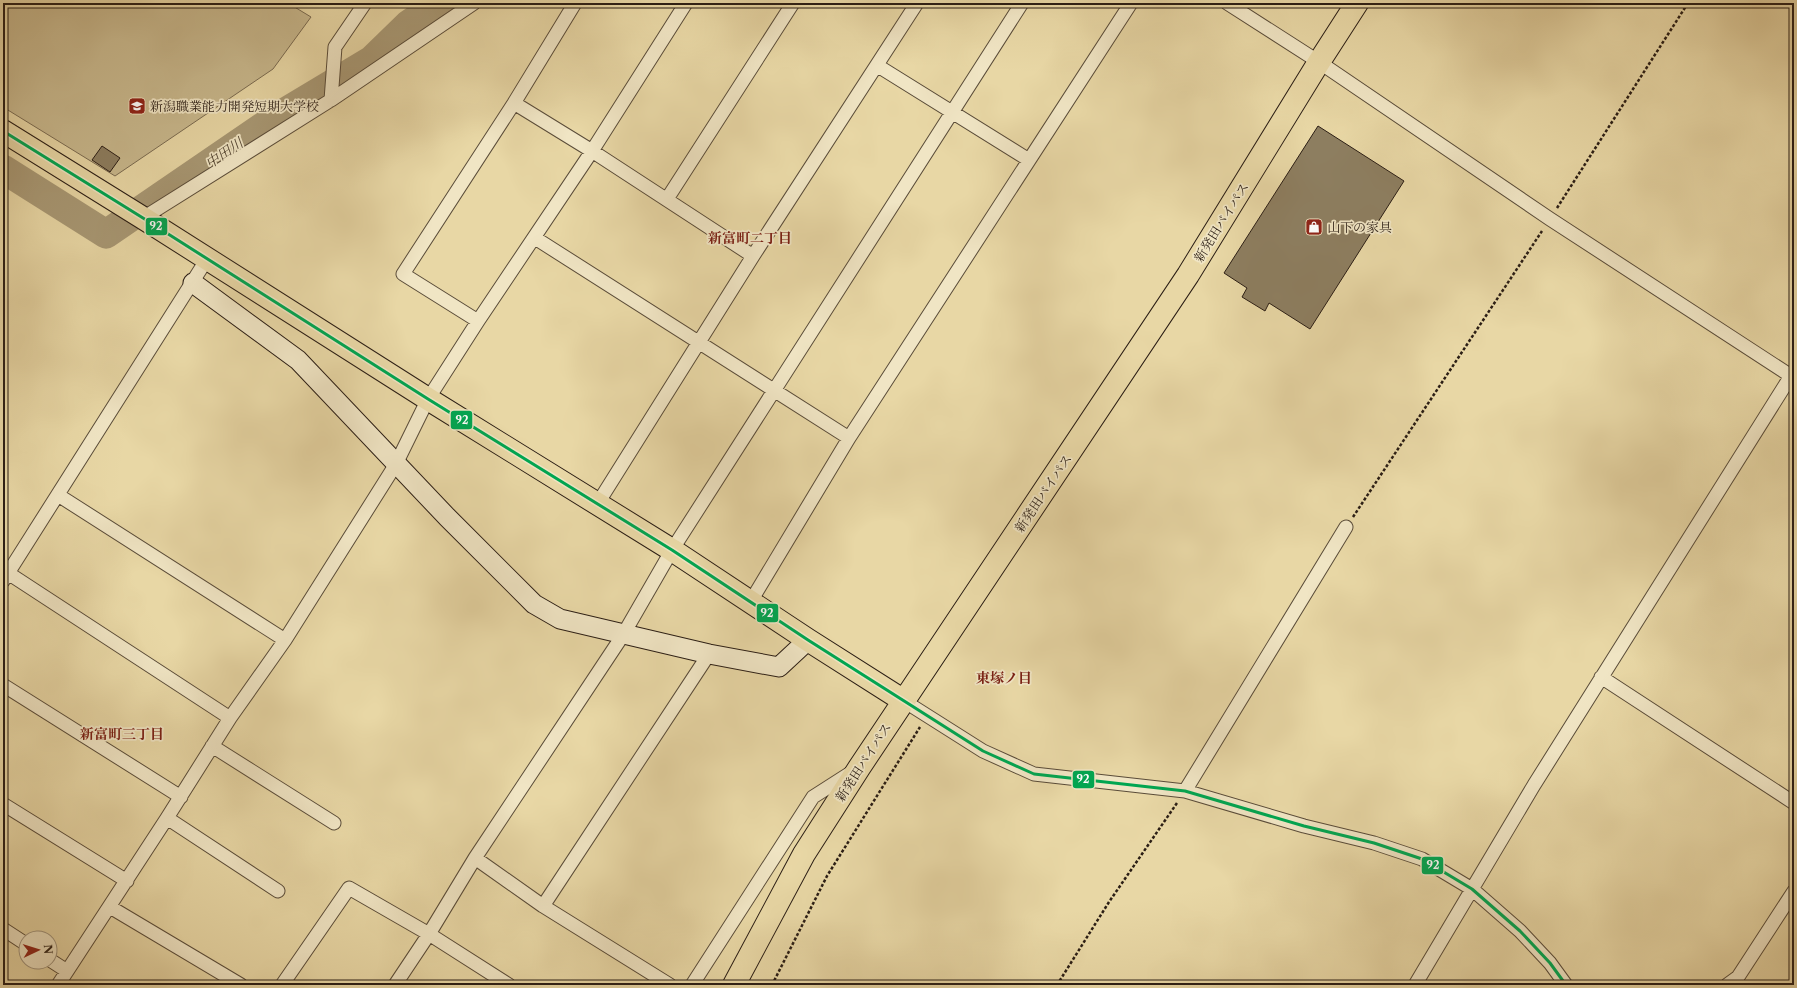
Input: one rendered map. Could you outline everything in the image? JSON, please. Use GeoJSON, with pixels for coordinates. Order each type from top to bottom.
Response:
{"type":"FeatureCollection","features":[{"type":"Feature","properties":{"kind":"highway","name":"新発田バイパス"},"geometry":{"type":"LineString","coordinates":[[734,985],[804,854],[858,768],[904,702],[1188,275],[1357,3]]}},
{"type":"Feature","properties":{"kind":"highway"},"geometry":{"type":"LineString","coordinates":[[3,131],[143,218],[428,400],[598,503],[751,601],[904,702]]}},
{"type":"Feature","properties":{"kind":"street"},"geometry":{"type":"LineString","coordinates":[[331,100],[335,47],[365,3]]}},
{"type":"Feature","properties":{"kind":"street"},"geometry":{"type":"LineString","coordinates":[[143,218],[331,100],[474,3]]}},
{"type":"Feature","properties":{"kind":"street"},"geometry":{"type":"LineString","coordinates":[[478,321],[404,274],[514,103],[575,3]]}},
{"type":"Feature","properties":{"kind":"street"},"geometry":{"type":"LineString","coordinates":[[58,985],[127,881],[230,718],[285,640],[396,464],[428,400],[478,321],[592,151],[686,3]]}},
{"type":"Feature","properties":{"kind":"street"},"geometry":{"type":"LineString","coordinates":[[667,199],[792,3]]}},
{"type":"Feature","properties":{"kind":"street"},"geometry":{"type":"LineString","coordinates":[[598,503],[753,256],[878,66],[917,3]]}},
{"type":"Feature","properties":{"kind":"street"},"geometry":{"type":"LineString","coordinates":[[395,985],[429,934],[475,858],[623,635],[672,550],[1022,3]]}},
{"type":"Feature","properties":{"kind":"street"},"geometry":{"type":"LineString","coordinates":[[751,601],[849,438],[1131,3]]}},
{"type":"Feature","properties":{"kind":"street"},"geometry":{"type":"LineString","coordinates":[[1227,3],[1319,62],[1550,219],[1793,373],[1601,677],[1415,985]]}},
{"type":"Feature","properties":{"kind":"street"},"geometry":{"type":"LineString","coordinates":[[878,66],[1029,160]]}},
{"type":"Feature","properties":{"kind":"street"},"geometry":{"type":"LineString","coordinates":[[514,103],[667,199],[753,256]]}},
{"type":"Feature","properties":{"kind":"street"},"geometry":{"type":"LineString","coordinates":[[535,238],[849,438]]}},
{"type":"Feature","properties":{"kind":"street"},"geometry":{"type":"LineString","coordinates":[[207,259],[6,577],[230,718]]}},
{"type":"Feature","properties":{"kind":"street"},"geometry":{"type":"LineString","coordinates":[[192,283],[298,360],[396,464],[534,604],[560,619],[709,654],[779,667],[808,640]]}},
{"type":"Feature","properties":{"kind":"street"},"geometry":{"type":"LineString","coordinates":[[58,495],[285,640]]}},
{"type":"Feature","properties":{"kind":"street"},"geometry":{"type":"LineString","coordinates":[[1185,791],[1346,527]]}},
{"type":"Feature","properties":{"kind":"street"},"geometry":{"type":"LineString","coordinates":[[544,906],[709,654]]}},
{"type":"Feature","properties":{"kind":"street"},"geometry":{"type":"LineString","coordinates":[[1601,677],[1794,803]]}},
{"type":"Feature","properties":{"kind":"street"},"geometry":{"type":"LineString","coordinates":[[3,686],[181,797]]}},
{"type":"Feature","properties":{"kind":"street"},"geometry":{"type":"LineString","coordinates":[[904,702],[983,751],[1034,774],[1185,791],[1304,826],[1374,842],[1422,859],[1472,889],[1520,931],[1550,962],[1566,985]]}},
{"type":"Feature","properties":{"kind":"street"},"geometry":{"type":"LineString","coordinates":[[212,746],[334,823]]}},
{"type":"Feature","properties":{"kind":"street"},"geometry":{"type":"LineString","coordinates":[[692,985],[813,797],[858,768]]}},
{"type":"Feature","properties":{"kind":"street"},"geometry":{"type":"LineString","coordinates":[[3,804],[127,881]]}},
{"type":"Feature","properties":{"kind":"street"},"geometry":{"type":"LineString","coordinates":[[167,818],[278,891]]}},
{"type":"Feature","properties":{"kind":"street"},"geometry":{"type":"LineString","coordinates":[[475,858],[544,906],[670,985]]}},
{"type":"Feature","properties":{"kind":"street"},"geometry":{"type":"LineString","coordinates":[[282,985],[349,888],[429,934],[509,985]]}},
{"type":"Feature","properties":{"kind":"street"},"geometry":{"type":"LineString","coordinates":[[1727,985],[1738,977],[1794,891]]}},
{"type":"Feature","properties":{"kind":"street"},"geometry":{"type":"LineString","coordinates":[[110,907],[242,985]]}},
{"type":"Feature","properties":{"kind":"street"},"geometry":{"type":"LineString","coordinates":[[3,929],[18,939]]}},
{"type":"Feature","properties":{"kind":"street"},"geometry":{"type":"LineString","coordinates":[[58,965],[67,971]]}},
{"type":"Feature","properties":{"kind":"path"},"geometry":{"type":"LineString","coordinates":[[1346,527],[1550,219],[1688,3]]}},
{"type":"Feature","properties":{"kind":"path"},"geometry":{"type":"LineString","coordinates":[[772,985],[827,876],[927,716]]}},
{"type":"Feature","properties":{"kind":"path"},"geometry":{"type":"LineString","coordinates":[[1057,985],[1109,902],[1185,791]]}},
{"type":"Feature","properties":{"kind":"shaded area","name":"新潟職業能力開発短期大学校"},"geometry":{"type":"Polygon","coordinates":[[[3,3],[288,3],[311,17],[273,69],[115,176],[3,107],[3,3]]]}},
{"type":"Feature","properties":{"kind":"building","name":"山下の家具"},"geometry":{"type":"Polygon","coordinates":[[[1318,126],[1404,181],[1310,329],[1269,303],[1265,311],[1242,297],[1247,288],[1224,273],[1318,126]]]}},
{"type":"Feature","properties":{"kind":"building"},"geometry":{"type":"Polygon","coordinates":[[[102,146],[120,158],[110,172],[92,160],[102,146]]]}},
{"type":"Feature","properties":{"kind":"waterway","name":"中田川"},"geometry":{"type":"LineString","coordinates":[[3,169],[106,234],[277,117],[372,60],[409,24],[440,3]]}},
{"type":"Feature","properties":{"kind":"transit line","name":"92"},"geometry":{"type":"LineString","coordinates":[[3,131],[428,399],[672,550],[808,640],[983,751],[1034,774],[1185,791],[1304,826],[1374,843],[1422,859],[1472,889],[1520,931],[1550,963],[1566,985]]}},
{"type":"Feature","properties":{"kind":"place","name":"新潟職業能力開発短期大学校"},"geometry":{"type":"Point","coordinates":[137,106]}},
{"type":"Feature","properties":{"kind":"place","name":"山下の家具"},"geometry":{"type":"Point","coordinates":[1314,227]}},
{"type":"Feature","properties":{"kind":"district","name":"新富町二丁目"},"geometry":{"type":"Point","coordinates":[750,238]}},
{"type":"Feature","properties":{"kind":"district","name":"東塚ノ目"},"geometry":{"type":"Point","coordinates":[1004,678]}},
{"type":"Feature","properties":{"kind":"district","name":"新富町三丁目"},"geometry":{"type":"Point","coordinates":[122,734]}}]}
